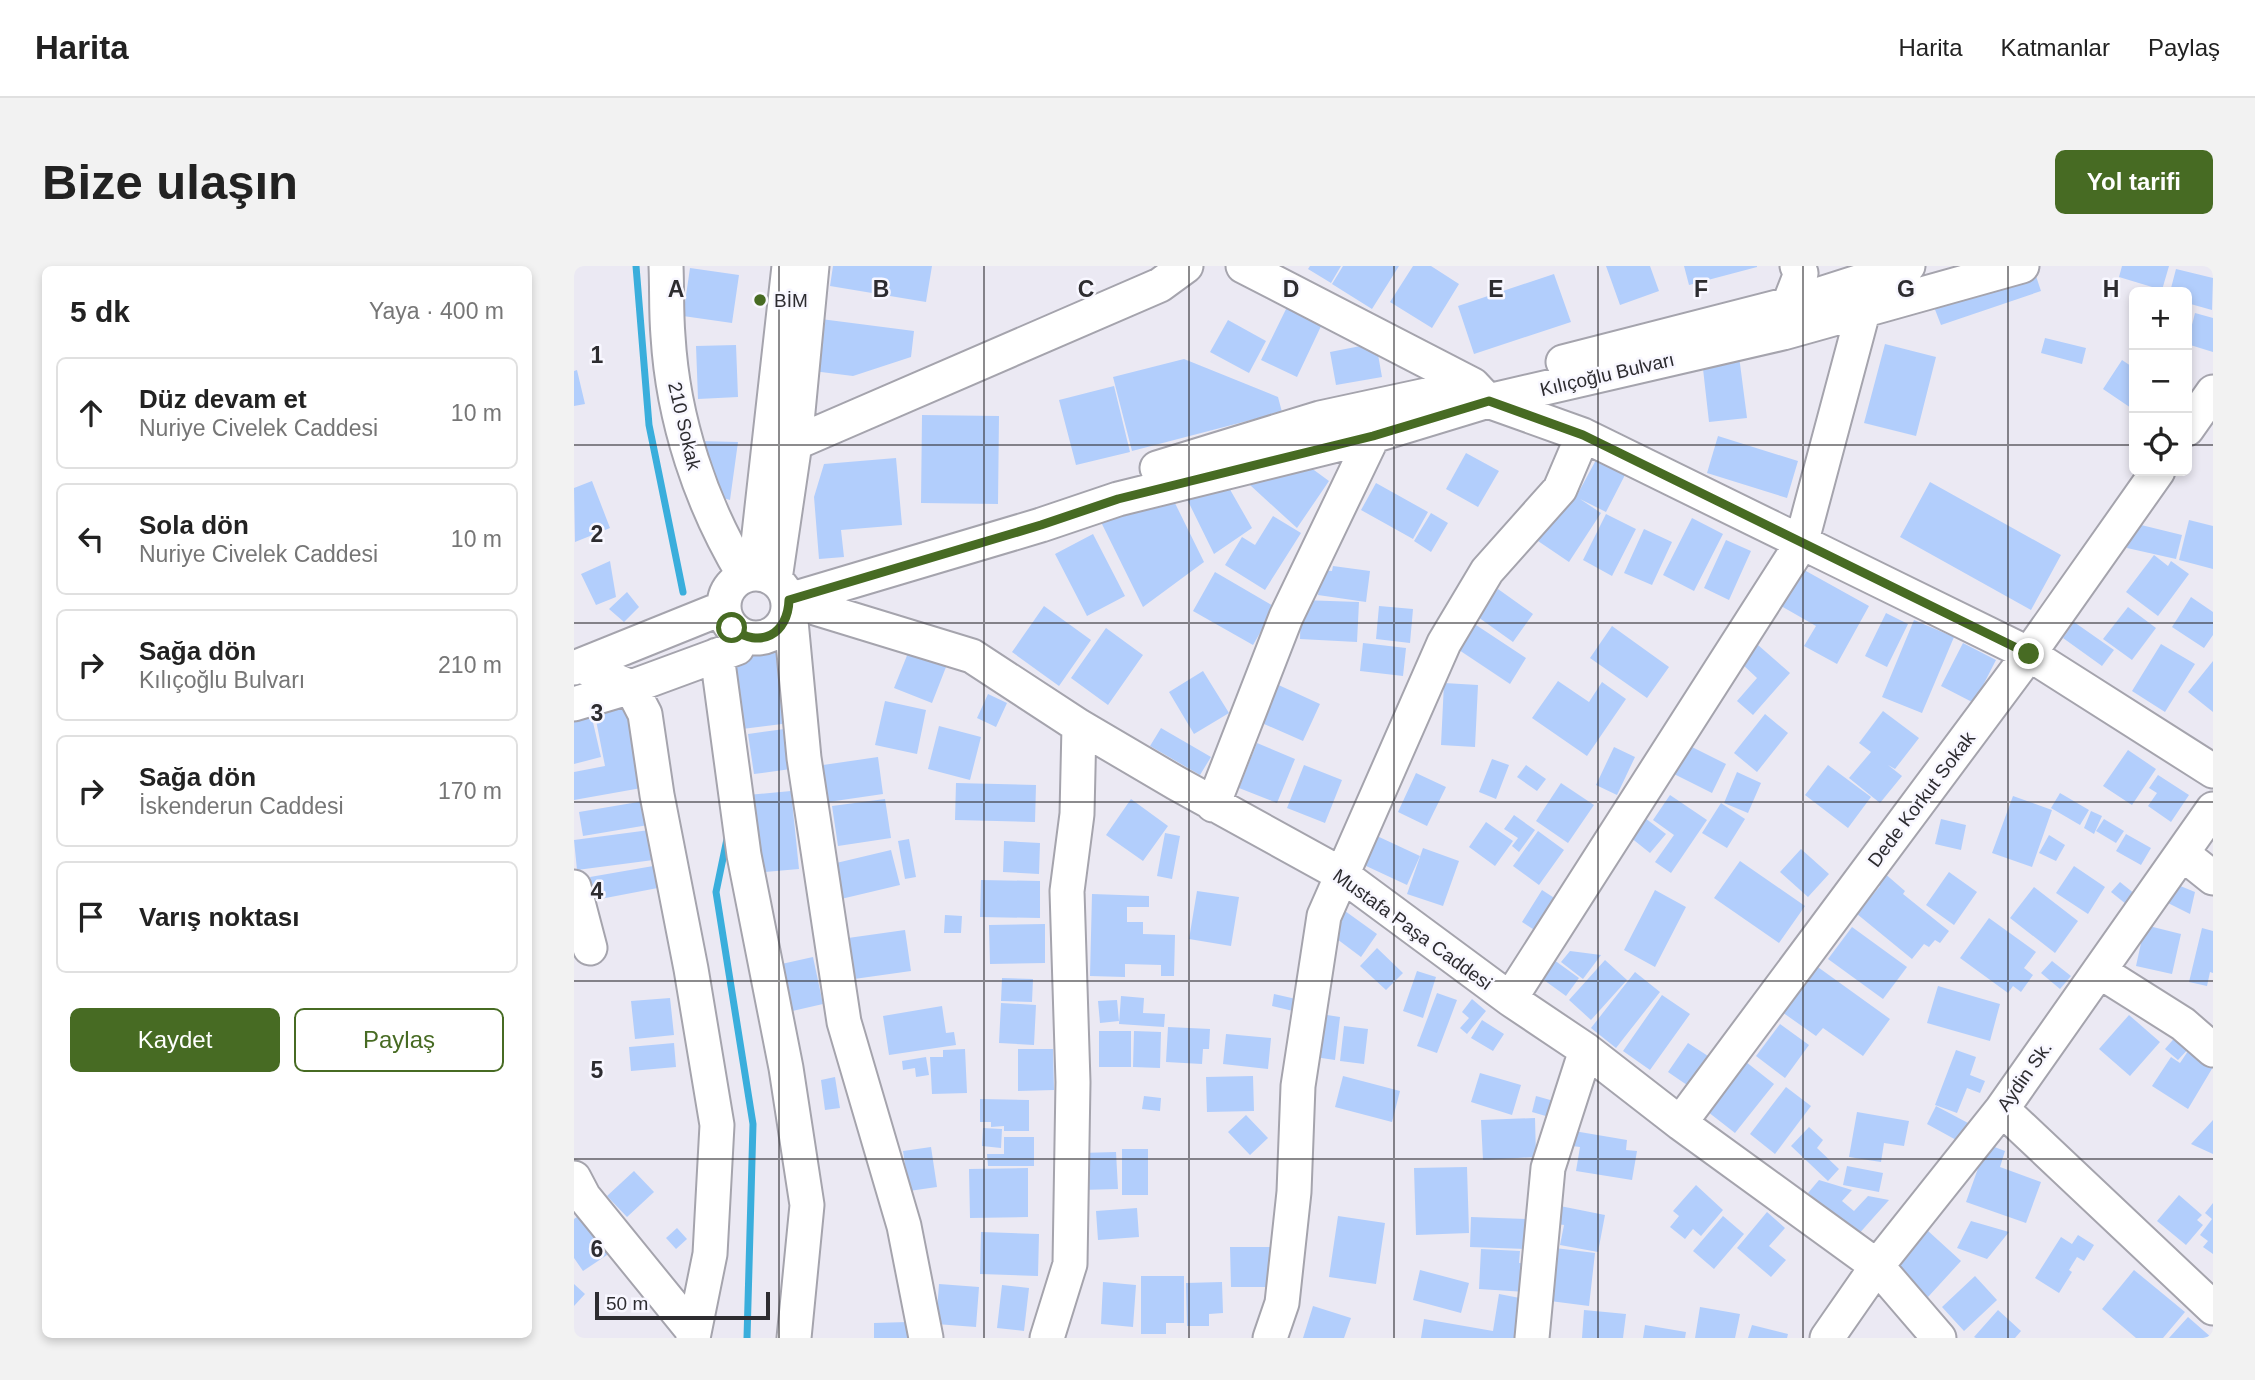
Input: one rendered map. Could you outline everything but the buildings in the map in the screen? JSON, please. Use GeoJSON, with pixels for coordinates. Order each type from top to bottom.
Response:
{"type":"FeatureCollection","features":[{"type":"Feature","properties":{"kind":"street","name":"210 Sokak"},"geometry":{"type":"LineString","coordinates":[[666,266],[668,338],[680,419],[703,497],[720,537],[769,583]]}},
{"type":"Feature","properties":{"kind":"street"},"geometry":{"type":"LineString","coordinates":[[789,266],[769,583],[804,758],[844,1022],[904,1226],[926,1338]]}},
{"type":"Feature","properties":{"kind":"street"},"geometry":{"type":"LineString","coordinates":[[574,704],[631,687],[767,637],[785,622],[788,612],[769,583],[795,443],[811,266]]}},
{"type":"Feature","properties":{"kind":"street"},"geometry":{"type":"LineString","coordinates":[[795,443],[1160,285],[1186,266]]}},
{"type":"Feature","properties":{"kind":"street"},"geometry":{"type":"LineString","coordinates":[[1242,266],[1481,393],[1583,435],[2029,654],[2213,771]]}},
{"type":"Feature","properties":{"kind":"street"},"geometry":{"type":"LineString","coordinates":[[1789,304],[1801,272],[1797,266]]}},
{"type":"Feature","properties":{"kind":"street","name":"Kılıçoğlu Bulvarı"},"geometry":{"type":"LineString","coordinates":[[769,583],[1041,525],[1118,499],[1373,436],[1481,393],[1789,304],[1908,266]]}},
{"type":"Feature","properties":{"kind":"street","name":"Kılıçoğlu Bulvarı"},"geometry":{"type":"LineString","coordinates":[[769,583],[1320,418],[1481,393],[1783,334],[2022,266]]}},
{"type":"Feature","properties":{"kind":"street"},"geometry":{"type":"LineString","coordinates":[[1510,999],[1801,544],[1863,312]]}},
{"type":"Feature","properties":{"kind":"street"},"geometry":{"type":"LineString","coordinates":[[2192,422],[2213,392]]}},
{"type":"Feature","properties":{"kind":"street"},"geometry":{"type":"LineString","coordinates":[[1270,1338],[1282,1303],[1294,1192],[1298,1086],[1324,916],[1444,643],[1487,571],[1560,489],[1583,435]]}},
{"type":"Feature","properties":{"kind":"street"},"geometry":{"type":"LineString","coordinates":[[1213,805],[1286,617],[1373,436]]}},
{"type":"Feature","properties":{"kind":"street","name":"Dede Korkut Sokak"},"geometry":{"type":"LineString","coordinates":[[1680,1123],[2029,654],[2154,476]]}},
{"type":"Feature","properties":{"kind":"street"},"geometry":{"type":"LineString","coordinates":[[767,637],[754,639],[741,635],[726,619],[723,607],[727,590],[734,581],[769,583]]}},
{"type":"Feature","properties":{"kind":"street","name":"Mustafa Paşa Caddesi"},"geometry":{"type":"LineString","coordinates":[[769,583],[972,656],[1079,726],[1213,805],[1341,874],[1510,999],[1586,1050],[1680,1123],[1877,1266],[1939,1338]]}},
{"type":"Feature","properties":{"kind":"street"},"geometry":{"type":"LineString","coordinates":[[576,658],[723,607]]}},
{"type":"Feature","properties":{"kind":"street"},"geometry":{"type":"LineString","coordinates":[[717,655],[744,855],[786,1068],[807,1205],[794,1338]]}},
{"type":"Feature","properties":{"kind":"street"},"geometry":{"type":"LineString","coordinates":[[576,658],[631,687],[645,714],[717,1125],[710,1254],[693,1334]]}},
{"type":"Feature","properties":{"kind":"street"},"geometry":{"type":"LineString","coordinates":[[1047,1338],[1070,1264],[1073,1082],[1067,891],[1077,814],[1079,726]]}},
{"type":"Feature","properties":{"kind":"street","name":"Aydin Sk."},"geometry":{"type":"LineString","coordinates":[[1827,1338],[1877,1266],[2002,1109],[2213,809]]}},
{"type":"Feature","properties":{"kind":"street"},"geometry":{"type":"LineString","coordinates":[[2183,853],[2213,878]]}},
{"type":"Feature","properties":{"kind":"street"},"geometry":{"type":"LineString","coordinates":[[574,887],[590,948]]}},
{"type":"Feature","properties":{"kind":"street"},"geometry":{"type":"LineString","coordinates":[[2099,971],[2183,1024],[2213,1051]]}},
{"type":"Feature","properties":{"kind":"street"},"geometry":{"type":"LineString","coordinates":[[1532,1338],[1548,1168],[1586,1050]]}},
{"type":"Feature","properties":{"kind":"street"},"geometry":{"type":"LineString","coordinates":[[2002,1109],[2213,1308]]}},
{"type":"Feature","properties":{"kind":"street"},"geometry":{"type":"LineString","coordinates":[[577,1193],[693,1334]]}},
{"type":"Feature","properties":{"kind":"waterway"},"geometry":{"type":"LineString","coordinates":[[636,266],[649,425],[683,592]]}},
{"type":"Feature","properties":{"kind":"waterway"},"geometry":{"type":"LineString","coordinates":[[727,839],[716,892],[753,1124],[747,1338]]}},
{"type":"Feature","properties":{"kind":"place","name":"BİM"},"geometry":{"type":"Point","coordinates":[760,300]}},
{"type":"Feature","properties":{"kind":"route"},"geometry":{"type":"LineString","coordinates":[[732,628],[741,635],[754,639],[767,637],[785,622],[789,600],[1041,525],[1118,499],[1373,436],[1489,401],[1583,435],[2029,654]]}}]}
